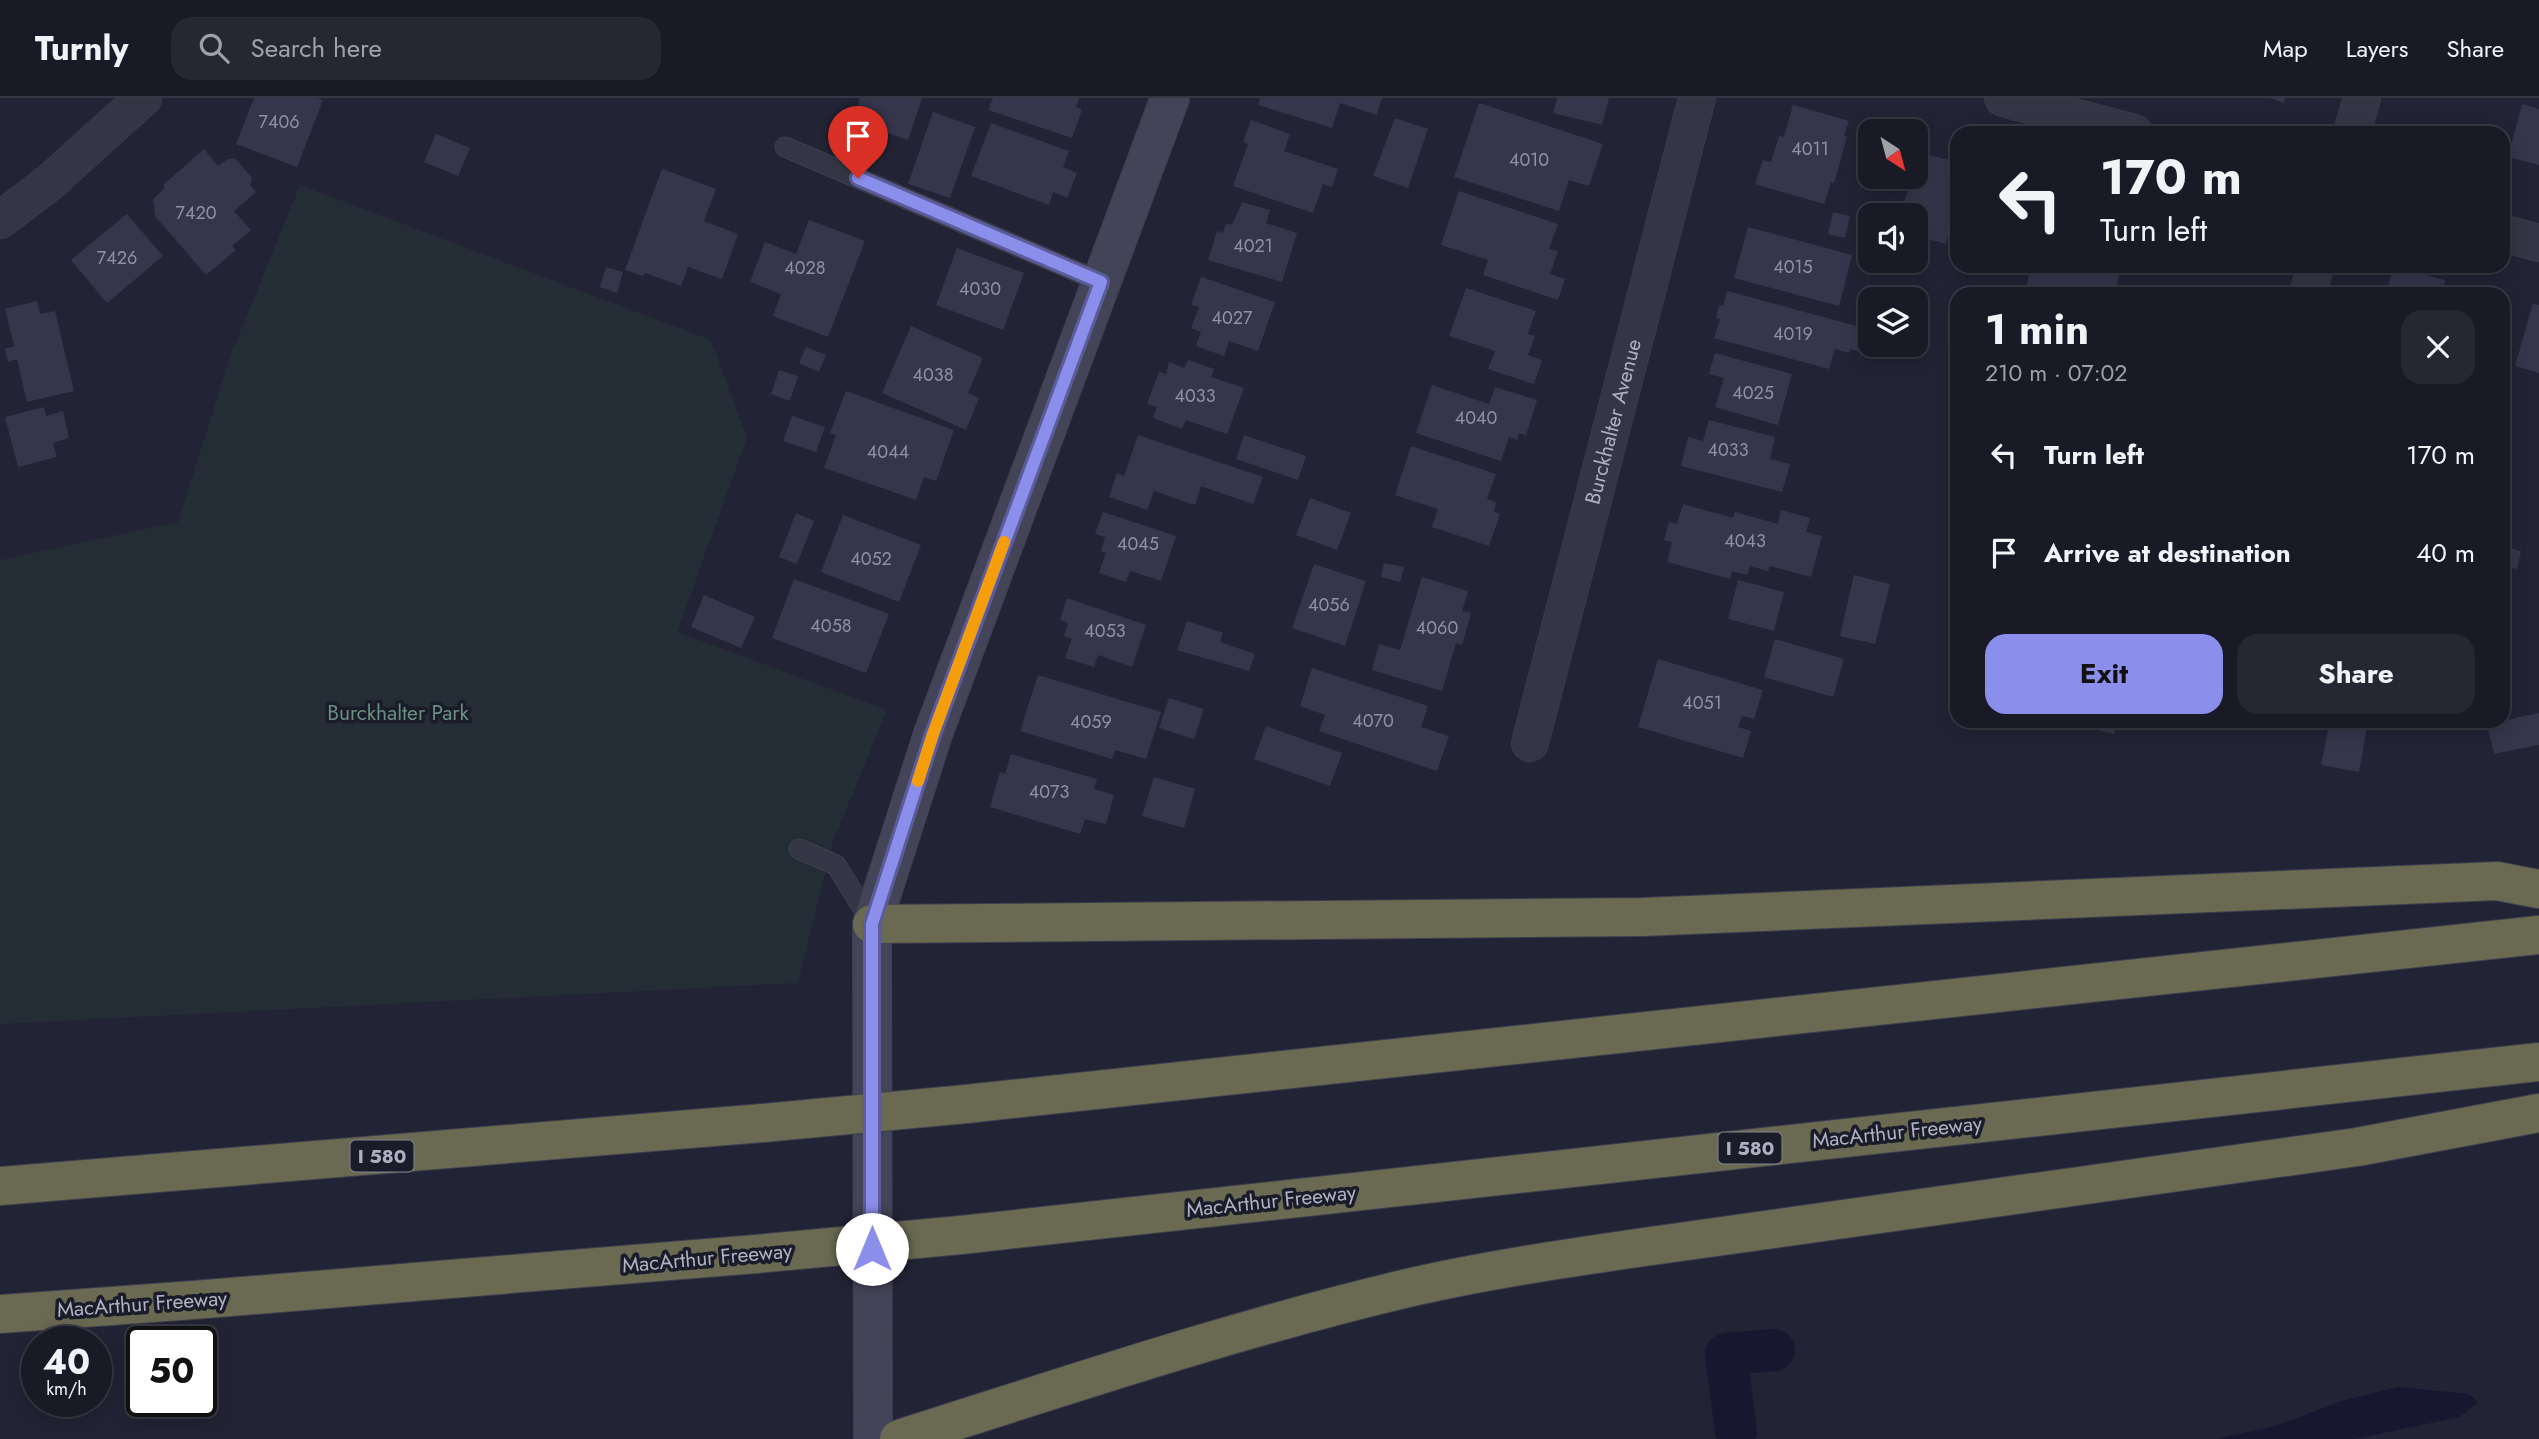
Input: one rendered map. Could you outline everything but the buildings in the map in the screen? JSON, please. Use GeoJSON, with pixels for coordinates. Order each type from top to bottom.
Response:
{"type":"FeatureCollection","features":[{"type":"Feature","properties":{"kind":"highway"},"geometry":{"type":"LineString","coordinates":[[872,924],[1642,917],[2497,881],[2539,889]]}},
{"type":"Feature","properties":{"kind":"highway","name":"I 580"},"geometry":{"type":"LineString","coordinates":[[0,1186],[966,1104],[2539,935]]}},
{"type":"Feature","properties":{"kind":"highway","name":"MacArthur Freeway"},"geometry":{"type":"LineString","coordinates":[[0,1314],[277,1294],[961,1235],[2539,1062]]}},
{"type":"Feature","properties":{"kind":"highway"},"geometry":{"type":"LineString","coordinates":[[899,1439],[1159,1356],[1413,1287],[1526,1265],[1637,1248],[2357,1147],[2539,1114]]}},
{"type":"Feature","properties":{"kind":"main road"},"geometry":{"type":"LineString","coordinates":[[873,1439],[872,924],[933,734],[1170,98]]}},
{"type":"Feature","properties":{"kind":"street"},"geometry":{"type":"LineString","coordinates":[[0,220],[49,183],[143,98]]}},
{"type":"Feature","properties":{"kind":"street","name":"Burckhalter Avenue"},"geometry":{"type":"LineString","coordinates":[[1530,743],[1697,98]]}},
{"type":"Feature","properties":{"kind":"street"},"geometry":{"type":"LineString","coordinates":[[2003,98],[2108,126]]}},
{"type":"Feature","properties":{"kind":"street"},"geometry":{"type":"LineString","coordinates":[[2355,126],[2362,98]]}},
{"type":"Feature","properties":{"kind":"street"},"geometry":{"type":"LineString","coordinates":[[2510,235],[2539,243]]}},
{"type":"Feature","properties":{"kind":"lane"},"geometry":{"type":"LineString","coordinates":[[785,147],[1101,282]]}},
{"type":"Feature","properties":{"kind":"lane"},"geometry":{"type":"LineString","coordinates":[[799,849],[836,865],[872,924]]}},
{"type":"Feature","properties":{"kind":"green space","name":"Burckhalter Park"},"geometry":{"type":"Polygon","coordinates":[[[300,185],[711,340],[747,438],[677,632],[887,710],[833,841],[798,983],[0,1024],[0,560],[178,522],[231,354],[300,185]]]}},
{"type":"Feature","properties":{"kind":"water"},"geometry":{"type":"Polygon","coordinates":[[[2398,1387],[2469,1394],[2478,1402],[2460,1417],[2355,1439],[2216,1439],[2275,1426],[2342,1401],[2398,1387]]]}},
{"type":"Feature","properties":{"kind":"waterway"},"geometry":{"type":"LineString","coordinates":[[1736,1431],[1726,1354],[1774,1350]]}},
{"type":"Feature","properties":{"kind":"slow traffic"},"geometry":{"type":"LineString","coordinates":[[918,781],[1004,542]]}},
{"type":"Feature","properties":{"kind":"route"},"geometry":{"type":"LineString","coordinates":[[858,178],[1101,282],[933,734],[872,924],[872,1249]]}}]}
